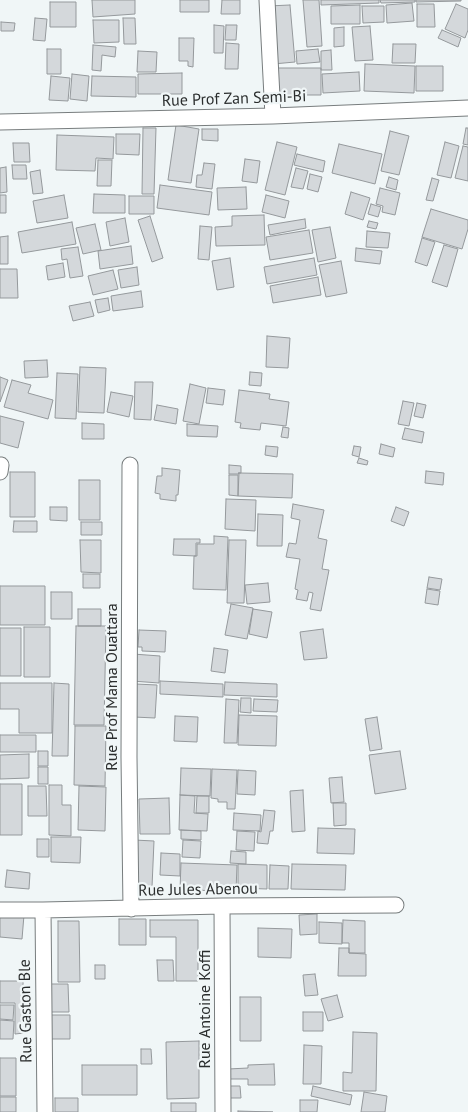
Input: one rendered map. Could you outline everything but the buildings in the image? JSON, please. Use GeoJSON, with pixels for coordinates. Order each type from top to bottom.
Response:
{"type":"FeatureCollection","features":[{"type":"Feature","properties":{"kind":"street"},"geometry":{"type":"LineString","coordinates":[[267,0],[273,116]]}},
{"type":"Feature","properties":{"kind":"street","name":"Rue Prof Zan Semi-Bi"},"geometry":{"type":"LineString","coordinates":[[0,122],[273,116],[468,108]]}},
{"type":"Feature","properties":{"kind":"street","name":"Rue Prof Mama Ouattara"},"geometry":{"type":"LineString","coordinates":[[130,465],[128,757],[131,908]]}},
{"type":"Feature","properties":{"kind":"street","name":"Rue Jules Abenou"},"geometry":{"type":"LineString","coordinates":[[0,910],[396,905]]}},
{"type":"Feature","properties":{"kind":"street","name":"Rue Antoine Koffi"},"geometry":{"type":"LineString","coordinates":[[222,906],[223,1112]]}},
{"type":"Feature","properties":{"kind":"street","name":"Rue Gaston Ble"},"geometry":{"type":"LineString","coordinates":[[42,910],[44,1112]]}}]}
